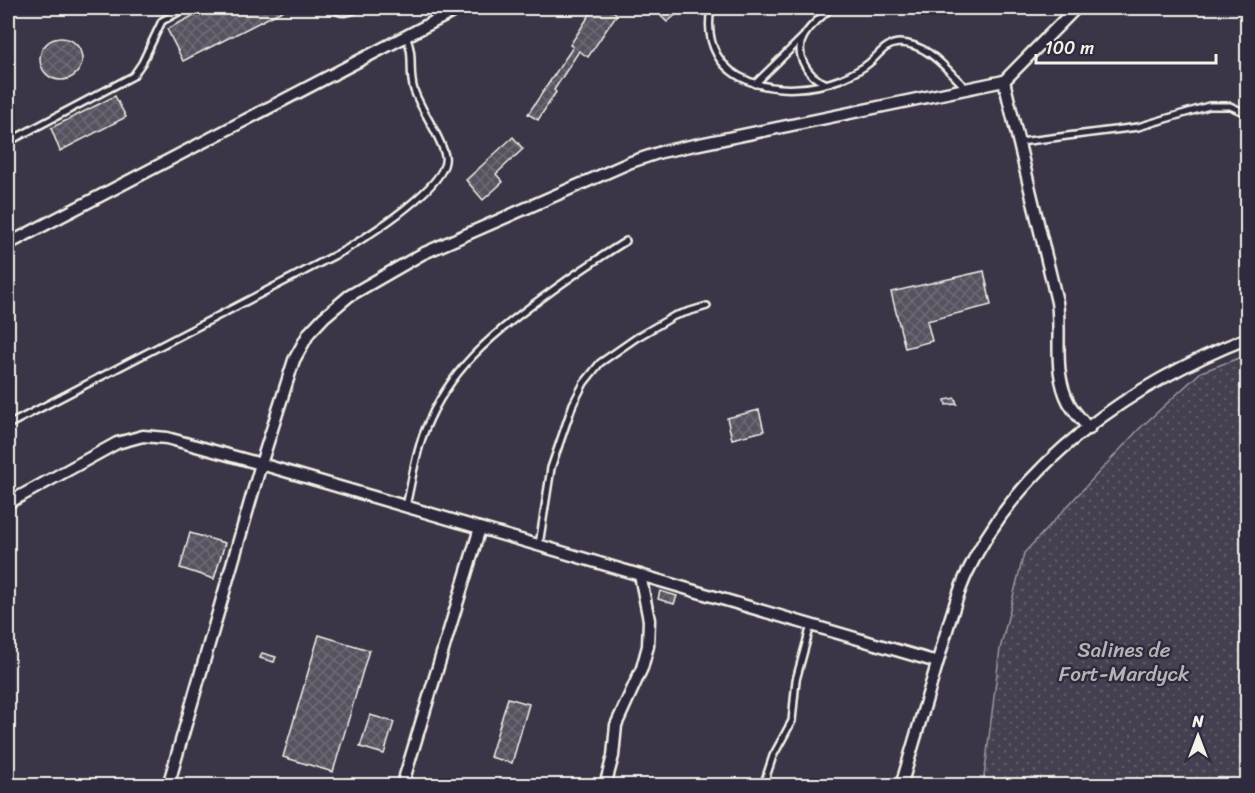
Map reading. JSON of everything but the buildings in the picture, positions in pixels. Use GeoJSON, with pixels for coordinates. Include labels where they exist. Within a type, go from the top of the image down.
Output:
{"type":"FeatureCollection","features":[{"type":"Feature","properties":{"kind":"street"},"geometry":{"type":"LineString","coordinates":[[8,244],[460,8]]}},
{"type":"Feature","properties":{"kind":"street"},"geometry":{"type":"LineString","coordinates":[[168,786],[261,464],[294,360],[309,333],[324,317],[349,296],[422,254],[645,157],[1004,81],[1076,8]]}},
{"type":"Feature","properties":{"kind":"street"},"geometry":{"type":"LineString","coordinates":[[1004,81],[1058,309],[1058,355],[1062,384],[1068,402],[1089,429]]}},
{"type":"Feature","properties":{"kind":"street"},"geometry":{"type":"LineString","coordinates":[[901,786],[960,589],[989,534],[1033,478],[1062,450],[1089,429],[1152,385],[1197,360],[1248,338]]}},
{"type":"Feature","properties":{"kind":"street"},"geometry":{"type":"LineString","coordinates":[[8,503],[117,443],[136,437],[156,436],[261,464],[938,662]]}},
{"type":"Feature","properties":{"kind":"street"},"geometry":{"type":"LineString","coordinates":[[402,786],[480,528]]}},
{"type":"Feature","properties":{"kind":"street"},"geometry":{"type":"LineString","coordinates":[[605,786],[613,756],[616,725],[642,668],[648,646],[649,620],[640,575]]}},
{"type":"Feature","properties":{"kind":"lane"},"geometry":{"type":"LineString","coordinates":[[8,142],[126,81],[139,70],[162,21],[186,8]]}},
{"type":"Feature","properties":{"kind":"lane"},"geometry":{"type":"LineString","coordinates":[[334,8],[345,13],[359,8]]}},
{"type":"Feature","properties":{"kind":"lane"},"geometry":{"type":"LineString","coordinates":[[711,8],[711,35],[725,67],[737,76],[755,84],[789,87],[827,83],[856,71],[869,63],[883,49],[897,43],[924,49],[967,89]]}},
{"type":"Feature","properties":{"kind":"lane"},"geometry":{"type":"LineString","coordinates":[[755,84],[831,8]]}},
{"type":"Feature","properties":{"kind":"lane"},"geometry":{"type":"LineString","coordinates":[[804,35],[802,51],[804,66],[811,75],[827,83]]}},
{"type":"Feature","properties":{"kind":"lane"},"geometry":{"type":"LineString","coordinates":[[8,425],[345,250],[385,224],[422,195],[443,170],[446,157],[413,87],[411,50],[406,37]]}},
{"type":"Feature","properties":{"kind":"lane"},"geometry":{"type":"LineString","coordinates":[[1020,142],[1138,127],[1209,106],[1230,106],[1248,114]]}},
{"type":"Feature","properties":{"kind":"lane"},"geometry":{"type":"LineString","coordinates":[[406,506],[424,433],[445,392],[468,359],[517,316],[582,269],[626,241]]}},
{"type":"Feature","properties":{"kind":"lane"},"geometry":{"type":"LineString","coordinates":[[539,545],[551,468],[573,404],[588,377],[600,363],[636,338],[674,316],[707,306]]}},
{"type":"Feature","properties":{"kind":"lane"},"geometry":{"type":"LineString","coordinates":[[763,786],[773,756],[794,717],[796,680],[811,625]]}},
{"type":"Feature","properties":{"kind":"shaded area"},"geometry":{"type":"Polygon","coordinates":[[[8,8],[1247,8],[1247,355],[1201,372],[1139,429],[1000,649],[983,785],[8,785],[8,8]]]}},
{"type":"Feature","properties":{"kind":"green space","name":"Salines de Fort-Mardyck"},"geometry":{"type":"Polygon","coordinates":[[[1247,355],[1247,785],[983,785],[1000,649],[1024,553],[1139,429],[1201,372],[1247,355]]]}}]}
